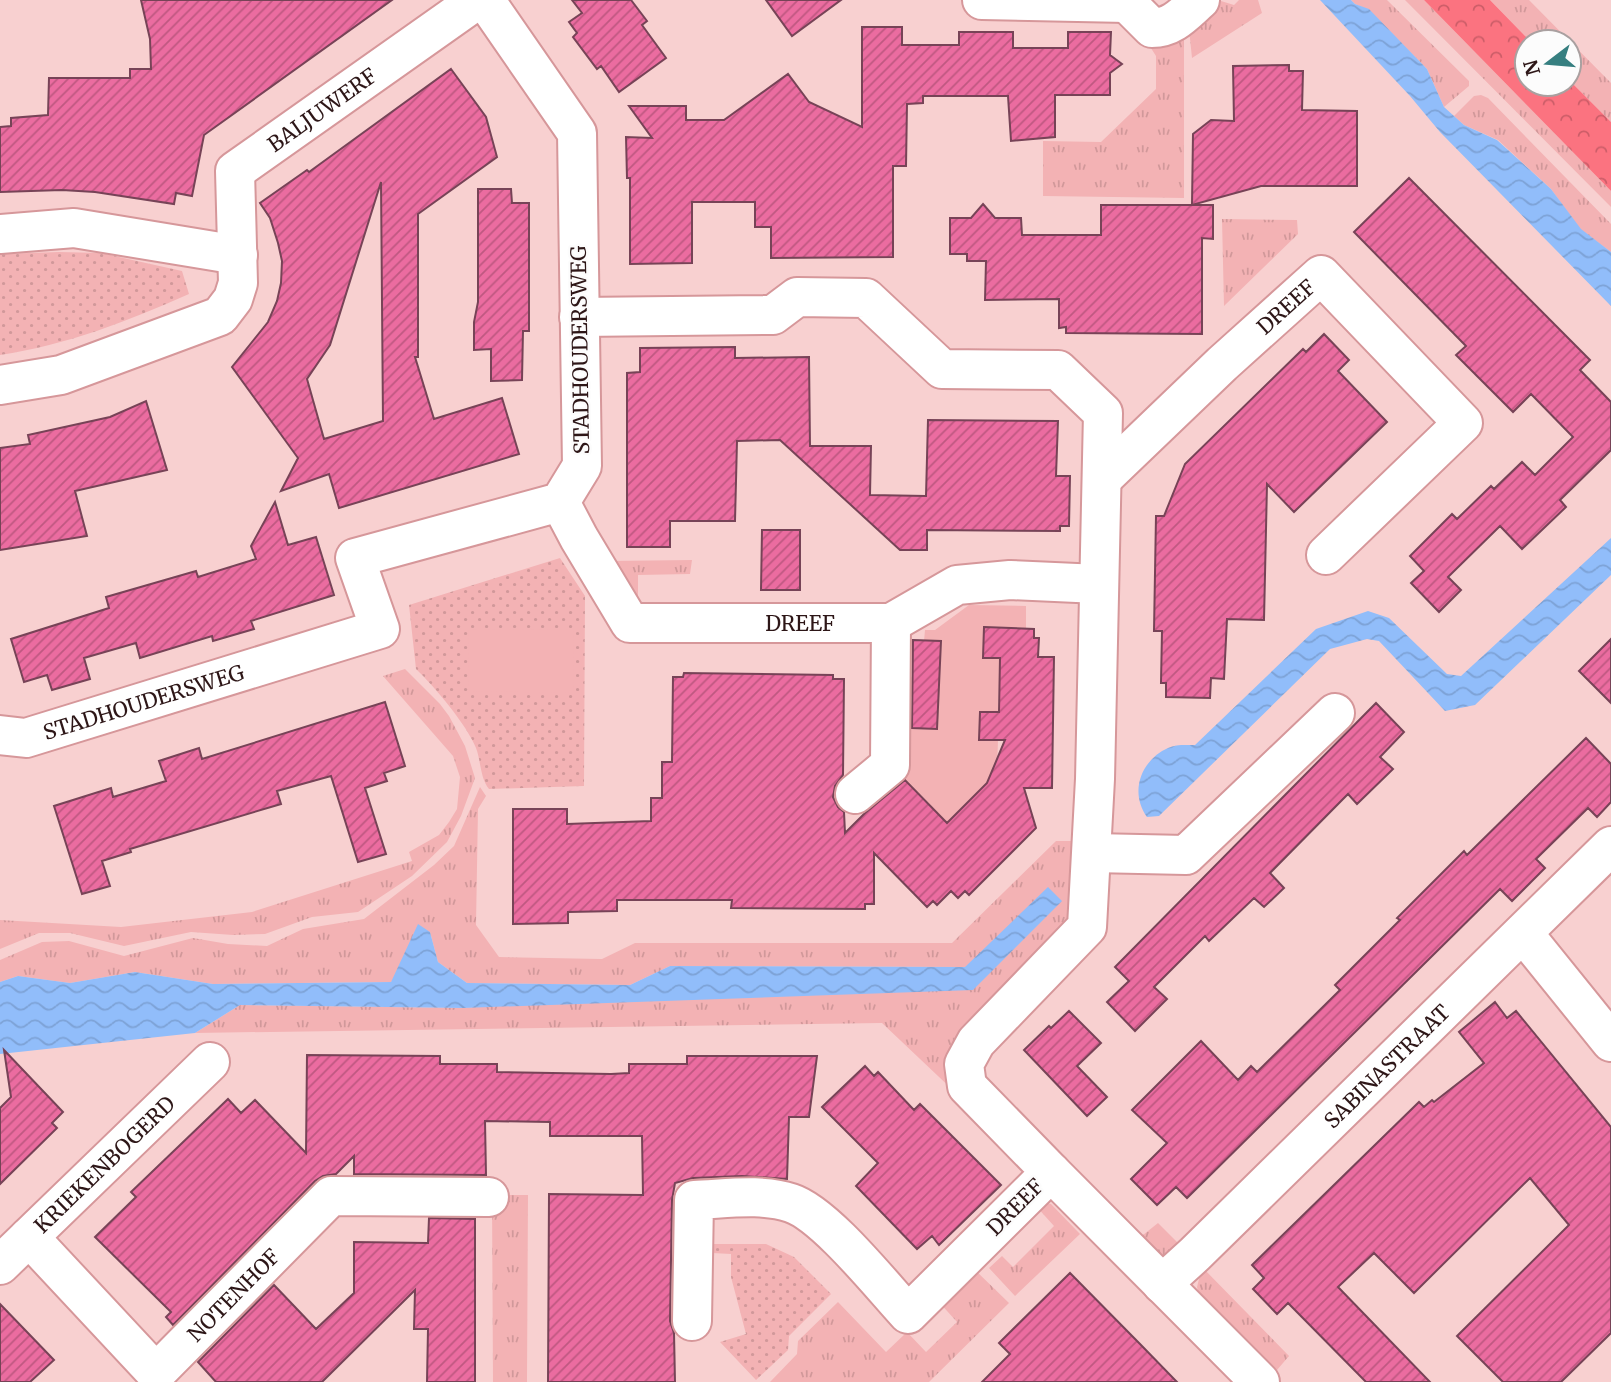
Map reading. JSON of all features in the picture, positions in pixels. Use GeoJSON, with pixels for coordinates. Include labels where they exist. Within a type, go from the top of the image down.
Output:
{"type":"FeatureCollection","features":[{"type":"Feature","properties":{"kind":"street","name":"BALJUWERF"},"geometry":{"type":"LineString","coordinates":[[0,385],[61,375],[220,316],[233,299],[238,283],[235,171],[477,0]]}},
{"type":"Feature","properties":{"kind":"street","name":"STADHOUDERSWEG"},"geometry":{"type":"LineString","coordinates":[[0,735],[26,738],[380,629],[355,558],[560,502],[582,466],[577,134],[485,0]]}},
{"type":"Feature","properties":{"kind":"street"},"geometry":{"type":"LineString","coordinates":[[982,0],[1126,2],[1153,28],[1164,28],[1174,23],[1200,0]]}},
{"type":"Feature","properties":{"kind":"street"},"geometry":{"type":"LineString","coordinates":[[0,234],[74,228],[238,255]]}},
{"type":"Feature","properties":{"kind":"street","name":"DREEF"},"geometry":{"type":"LineString","coordinates":[[692,1321],[694,1200],[762,1199],[791,1203],[815,1215],[908,1314],[1051,1172],[967,1086],[964,1064],[976,1042],[1087,927],[1093,853],[1102,479],[1222,364],[1321,275],[1463,423],[1326,555]]}},
{"type":"Feature","properties":{"kind":"street"},"geometry":{"type":"LineString","coordinates":[[579,317],[773,316],[797,297],[866,298],[942,369],[1058,370],[1103,413],[1102,479]]}},
{"type":"Feature","properties":{"kind":"street","name":"DREEF"},"geometry":{"type":"LineString","coordinates":[[560,502],[630,623],[891,623],[957,585],[1010,580],[1099,584]]}},
{"type":"Feature","properties":{"kind":"street"},"geometry":{"type":"LineString","coordinates":[[855,794],[890,765],[891,623]]}},
{"type":"Feature","properties":{"kind":"street"},"geometry":{"type":"LineString","coordinates":[[1093,853],[1186,855],[1335,713]]}},
{"type":"Feature","properties":{"kind":"street","name":"SABINASTRAAT"},"geometry":{"type":"LineString","coordinates":[[1162,1284],[1611,846]]}},
{"type":"Feature","properties":{"kind":"street"},"geometry":{"type":"LineString","coordinates":[[1523,933],[1611,1042]]}},
{"type":"Feature","properties":{"kind":"street","name":"KRIEKENBOGERD"},"geometry":{"type":"LineString","coordinates":[[0,1265],[210,1062]]}},
{"type":"Feature","properties":{"kind":"street"},"geometry":{"type":"LineString","coordinates":[[1051,1172],[1260,1382]]}},
{"type":"Feature","properties":{"kind":"street","name":"NOTENHOF"},"geometry":{"type":"LineString","coordinates":[[29,1237],[156,1373],[331,1196],[489,1197]]}},
{"type":"Feature","properties":{"kind":"green space"},"geometry":{"type":"Polygon","coordinates":[[[1239,0],[1258,0],[1262,13],[1192,58],[1189,29],[1221,1],[1234,5],[1239,0]]]}},
{"type":"Feature","properties":{"kind":"green space"},"geometry":{"type":"Polygon","coordinates":[[[1351,0],[1387,0],[1469,81],[1469,86],[1444,107],[1427,69],[1369,10],[1351,0]]]}},
{"type":"Feature","properties":{"kind":"green space"},"geometry":{"type":"Polygon","coordinates":[[[1405,0],[1424,0],[1513,91],[1513,98],[1520,98],[1611,191],[1611,207],[1405,0]]]}},
{"type":"Feature","properties":{"kind":"green space"},"geometry":{"type":"Polygon","coordinates":[[[1424,0],[1490,0],[1517,28],[1513,28],[1513,91],[1424,0]]]}},
{"type":"Feature","properties":{"kind":"green space"},"geometry":{"type":"Polygon","coordinates":[[[1490,0],[1529,0],[1557,28],[1517,28],[1490,0]]]}},
{"type":"Feature","properties":{"kind":"green space"},"geometry":{"type":"Polygon","coordinates":[[[1184,37],[1184,198],[1043,196],[1043,141],[1101,142],[1156,89],[1156,56],[1149,45],[1168,45],[1184,37]]]}},
{"type":"Feature","properties":{"kind":"green space"},"geometry":{"type":"Polygon","coordinates":[[[1583,55],[1611,83],[1611,122],[1583,94],[1583,55]]]}},
{"type":"Feature","properties":{"kind":"green space"},"geometry":{"type":"Polygon","coordinates":[[[1583,94],[1611,122],[1611,191],[1520,98],[1583,98],[1583,94]]]}},
{"type":"Feature","properties":{"kind":"green space"},"geometry":{"type":"Polygon","coordinates":[[[1474,96],[1488,98],[1611,224],[1611,252],[1580,229],[1551,189],[1498,140],[1464,125],[1454,116],[1474,96]]]}},
{"type":"Feature","properties":{"kind":"green space"},"geometry":{"type":"Polygon","coordinates":[[[1222,219],[1297,220],[1298,234],[1224,306],[1222,219]]]}},
{"type":"Feature","properties":{"kind":"green space"},"geometry":{"type":"Polygon","coordinates":[[[101,253],[182,271],[189,294],[97,331],[25,351],[0,355],[0,254],[101,253]]]}},
{"type":"Feature","properties":{"kind":"green space"},"geometry":{"type":"Polygon","coordinates":[[[560,558],[585,596],[584,786],[489,789],[472,739],[441,695],[416,669],[409,605],[560,558]]]}},
{"type":"Feature","properties":{"kind":"green space"},"geometry":{"type":"Polygon","coordinates":[[[692,560],[690,574],[638,575],[638,600],[608,561],[692,560]]]}},
{"type":"Feature","properties":{"kind":"green space"},"geometry":{"type":"Polygon","coordinates":[[[969,605],[1026,606],[1026,628],[985,627],[983,658],[1000,658],[998,712],[980,712],[979,740],[998,740],[997,769],[992,770],[980,800],[975,795],[956,814],[924,862],[870,807],[879,799],[901,821],[923,799],[901,777],[903,728],[935,729],[936,698],[904,696],[905,677],[939,678],[940,642],[924,641],[925,630],[935,630],[969,605]]]}},
{"type":"Feature","properties":{"kind":"green space"},"geometry":{"type":"Polygon","coordinates":[[[469,629],[574,630],[573,693],[468,691],[469,629]]]}},
{"type":"Feature","properties":{"kind":"green space"},"geometry":{"type":"Polygon","coordinates":[[[405,669],[449,716],[465,746],[475,778],[461,816],[447,842],[412,876],[358,912],[312,917],[265,934],[191,932],[124,946],[70,933],[39,933],[0,949],[0,920],[121,927],[252,912],[412,861],[409,852],[439,835],[457,809],[460,777],[453,756],[383,676],[405,669]]]}},
{"type":"Feature","properties":{"kind":"green space"},"geometry":{"type":"Polygon","coordinates":[[[480,787],[486,796],[478,809],[476,925],[499,957],[602,959],[635,943],[952,943],[1056,841],[1081,841],[1069,923],[957,1037],[950,1064],[957,1094],[882,1023],[195,1033],[240,1005],[463,1008],[966,967],[670,966],[630,985],[467,983],[438,962],[430,932],[391,982],[213,984],[135,972],[70,983],[18,976],[0,982],[0,960],[42,942],[69,941],[124,956],[193,938],[228,944],[267,946],[303,929],[364,919],[434,865],[454,846],[480,787]]]}},
{"type":"Feature","properties":{"kind":"green space"},"geometry":{"type":"Polygon","coordinates":[[[492,1195],[528,1195],[527,1382],[493,1382],[492,1195]]]}},
{"type":"Feature","properties":{"kind":"green space"},"geometry":{"type":"Polygon","coordinates":[[[1051,1204],[1080,1234],[1015,1296],[989,1268],[1002,1256],[1013,1267],[1054,1226],[1035,1205],[1051,1204]]]}},
{"type":"Feature","properties":{"kind":"green space"},"geometry":{"type":"Polygon","coordinates":[[[1158,1223],[1180,1245],[1169,1254],[1155,1259],[1138,1239],[1158,1223]]]}},
{"type":"Feature","properties":{"kind":"green space"},"geometry":{"type":"Polygon","coordinates":[[[711,1244],[766,1244],[794,1257],[831,1294],[789,1336],[788,1350],[756,1380],[720,1342],[746,1334],[731,1277],[731,1254],[712,1253],[711,1244]]]}},
{"type":"Feature","properties":{"kind":"green space"},"geometry":{"type":"Polygon","coordinates":[[[972,1267],[1009,1303],[929,1382],[770,1382],[797,1354],[798,1341],[838,1302],[886,1352],[907,1332],[926,1352],[957,1322],[938,1301],[972,1267]]]}},
{"type":"Feature","properties":{"kind":"green space"},"geometry":{"type":"Polygon","coordinates":[[[1202,1267],[1289,1356],[1277,1370],[1199,1295],[1197,1287],[1202,1267]]]}},
{"type":"Feature","properties":{"kind":"water"},"geometry":{"type":"Polygon","coordinates":[[[1320,0],[1351,0],[1369,9],[1427,69],[1444,107],[1464,125],[1497,140],[1551,189],[1581,229],[1611,252],[1611,306],[1440,132],[1320,0]]]}},
{"type":"Feature","properties":{"kind":"water"},"geometry":{"type":"Polygon","coordinates":[[[1611,538],[1611,575],[1475,705],[1445,711],[1379,641],[1367,639],[1330,649],[1159,816],[1147,817],[1139,797],[1139,787],[1151,760],[1171,747],[1195,745],[1316,629],[1368,611],[1389,618],[1447,674],[1461,676],[1611,538]]]}},
{"type":"Feature","properties":{"kind":"water"},"geometry":{"type":"Polygon","coordinates":[[[1048,887],[1062,901],[973,990],[463,1008],[240,1005],[195,1033],[0,1054],[0,982],[18,976],[70,983],[135,972],[213,984],[391,982],[418,924],[430,932],[438,962],[467,983],[630,985],[670,966],[965,967],[1048,887]]]}},
{"type":"Feature","properties":{"kind":"building"},"geometry":{"type":"Polygon","coordinates":[[[141,0],[392,0],[204,135],[192,196],[176,193],[174,204],[95,192],[0,192],[0,127],[11,126],[11,118],[48,115],[49,78],[130,78],[130,69],[151,69],[150,39],[141,0]]]}},
{"type":"Feature","properties":{"kind":"building"},"geometry":{"type":"Polygon","coordinates":[[[572,0],[631,0],[647,21],[642,25],[666,58],[619,92],[601,66],[597,69],[573,37],[577,33],[569,22],[582,13],[572,0]]]}},
{"type":"Feature","properties":{"kind":"building"},"geometry":{"type":"Polygon","coordinates":[[[766,0],[841,0],[792,36],[766,0]]]}},
{"type":"Feature","properties":{"kind":"building"},"geometry":{"type":"Polygon","coordinates":[[[862,27],[902,27],[902,45],[959,45],[959,32],[1013,32],[1013,48],[1068,48],[1068,32],[1111,32],[1110,55],[1122,64],[1110,73],[1110,95],[1055,95],[1055,137],[1011,141],[1008,96],[923,96],[923,103],[907,104],[906,166],[893,166],[893,257],[771,258],[771,227],[755,227],[755,202],[692,202],[692,263],[630,264],[630,178],[627,178],[626,137],[652,138],[629,106],[686,106],[686,120],[724,120],[788,74],[809,102],[862,127],[862,27]]]}},
{"type":"Feature","properties":{"kind":"building"},"geometry":{"type":"Polygon","coordinates":[[[1289,65],[1289,71],[1303,71],[1302,110],[1357,111],[1357,186],[1261,186],[1192,205],[1193,134],[1211,120],[1234,121],[1233,66],[1289,65]]]}},
{"type":"Feature","properties":{"kind":"building"},"geometry":{"type":"Polygon","coordinates":[[[451,69],[486,117],[497,157],[418,214],[418,357],[415,357],[434,419],[502,398],[519,454],[339,508],[329,474],[281,491],[298,458],[232,367],[268,322],[281,283],[282,261],[278,243],[270,218],[260,203],[307,170],[309,172],[451,69]],[[381,182],[330,345],[307,379],[324,439],[383,421],[381,182]]]}},
{"type":"Feature","properties":{"kind":"building"},"geometry":{"type":"Polygon","coordinates":[[[1409,178],[1590,360],[1580,370],[1611,402],[1611,450],[1560,500],[1566,507],[1522,549],[1500,526],[1448,577],[1461,590],[1439,612],[1411,583],[1424,571],[1410,556],[1452,514],[1457,519],[1491,486],[1494,489],[1522,462],[1535,475],[1573,437],[1531,394],[1513,412],[1456,355],[1466,346],[1354,232],[1409,178]]]}},
{"type":"Feature","properties":{"kind":"building"},"geometry":{"type":"Polygon","coordinates":[[[478,189],[511,189],[512,203],[529,203],[529,331],[523,331],[522,380],[491,381],[491,349],[474,350],[474,322],[478,302],[478,189]]]}},
{"type":"Feature","properties":{"kind":"building"},"geometry":{"type":"Polygon","coordinates":[[[983,204],[995,218],[1021,218],[1022,235],[1101,235],[1101,205],[1213,205],[1213,239],[1202,238],[1202,334],[1066,333],[1066,327],[1059,328],[1059,299],[985,300],[986,261],[967,261],[967,254],[950,254],[950,218],[971,218],[983,204]]]}},
{"type":"Feature","properties":{"kind":"building"},"geometry":{"type":"Polygon","coordinates":[[[1324,334],[1349,360],[1338,371],[1387,422],[1294,512],[1267,484],[1264,620],[1227,619],[1224,679],[1211,678],[1210,698],[1166,697],[1166,683],[1161,683],[1162,631],[1154,631],[1156,516],[1164,516],[1185,464],[1303,349],[1306,352],[1324,334]]]}},
{"type":"Feature","properties":{"kind":"building"},"geometry":{"type":"Polygon","coordinates":[[[735,347],[735,358],[809,357],[810,446],[871,446],[870,495],[926,496],[928,420],[1058,421],[1056,476],[1070,476],[1069,526],[1060,526],[1060,531],[927,530],[927,550],[900,550],[780,440],[737,441],[735,521],[670,521],[670,547],[627,547],[627,373],[640,372],[640,348],[735,347]]]}},
{"type":"Feature","properties":{"kind":"building"},"geometry":{"type":"Polygon","coordinates":[[[146,401],[167,470],[75,491],[87,536],[0,550],[0,448],[30,444],[28,435],[110,417],[146,401]]]}},
{"type":"Feature","properties":{"kind":"building"},"geometry":{"type":"Polygon","coordinates":[[[275,502],[288,545],[316,537],[334,595],[251,621],[254,629],[213,641],[212,636],[140,658],[136,643],[84,658],[90,679],[52,690],[47,675],[24,682],[11,639],[109,608],[106,597],[196,571],[198,577],[256,559],[251,546],[275,502]]]}},
{"type":"Feature","properties":{"kind":"building"},"geometry":{"type":"Polygon","coordinates":[[[762,530],[800,530],[800,590],[761,590],[762,530]]]}},
{"type":"Feature","properties":{"kind":"building"},"geometry":{"type":"Polygon","coordinates":[[[984,627],[1034,629],[1034,638],[1039,638],[1038,657],[1054,657],[1052,788],[1024,788],[1036,828],[969,895],[965,891],[958,898],[951,891],[937,905],[933,901],[927,907],[874,853],[874,904],[865,904],[865,909],[731,908],[732,900],[617,900],[617,911],[568,912],[568,923],[513,924],[513,809],[567,809],[567,824],[651,821],[651,798],[662,798],[662,762],[672,762],[673,677],[683,677],[684,673],[833,675],[833,679],[844,679],[843,775],[835,786],[833,797],[844,812],[845,833],[905,780],[947,823],[987,783],[1005,740],[979,740],[980,712],[999,712],[1000,658],[983,658],[984,627]]]}},
{"type":"Feature","properties":{"kind":"building"},"geometry":{"type":"Polygon","coordinates":[[[1611,639],[1611,703],[1579,671],[1611,639]]]}},
{"type":"Feature","properties":{"kind":"building"},"geometry":{"type":"Polygon","coordinates":[[[913,640],[941,641],[937,729],[912,728],[913,640]]]}},
{"type":"Feature","properties":{"kind":"building"},"geometry":{"type":"Polygon","coordinates":[[[385,702],[405,766],[384,773],[387,781],[365,788],[386,854],[358,862],[331,776],[277,791],[281,804],[130,849],[131,852],[102,861],[110,886],[82,894],[54,806],[111,788],[113,797],[166,781],[159,761],[199,748],[202,759],[385,702]]]}},
{"type":"Feature","properties":{"kind":"building"},"geometry":{"type":"Polygon","coordinates":[[[1376,703],[1404,732],[1380,757],[1393,769],[1357,804],[1348,794],[1270,873],[1284,888],[1264,907],[1254,898],[1209,941],[1205,936],[1154,987],[1167,999],[1135,1031],[1107,1002],[1129,981],[1115,967],[1376,703]]]}},
{"type":"Feature","properties":{"kind":"building"},"geometry":{"type":"Polygon","coordinates":[[[1586,738],[1611,764],[1611,802],[1597,817],[1588,808],[1536,859],[1545,868],[1512,901],[1500,889],[1187,1198],[1176,1187],[1157,1205],[1131,1179],[1167,1143],[1132,1110],[1201,1041],[1238,1080],[1251,1066],[1257,1072],[1340,990],[1335,985],[1400,920],[1397,918],[1464,851],[1467,855],[1586,738]]]}},
{"type":"Feature","properties":{"kind":"building"},"geometry":{"type":"Polygon","coordinates":[[[1495,1002],[1507,1018],[1516,1011],[1611,1127],[1611,1333],[1561,1382],[1503,1382],[1457,1336],[1569,1225],[1530,1178],[1414,1293],[1374,1253],[1338,1287],[1430,1382],[1366,1382],[1288,1303],[1277,1314],[1253,1289],[1264,1278],[1252,1265],[1419,1102],[1424,1107],[1432,1100],[1434,1102],[1484,1063],[1459,1032],[1495,1002]]]}},
{"type":"Feature","properties":{"kind":"building"},"geometry":{"type":"Polygon","coordinates":[[[1069,1011],[1101,1043],[1077,1066],[1107,1097],[1087,1116],[1024,1050],[1069,1011]]]}},
{"type":"Feature","properties":{"kind":"building"},"geometry":{"type":"Polygon","coordinates":[[[4,1050],[63,1112],[52,1123],[57,1128],[0,1184],[0,1108],[11,1097],[4,1050]]]}},
{"type":"Feature","properties":{"kind":"building"},"geometry":{"type":"Polygon","coordinates":[[[307,1055],[440,1056],[440,1064],[497,1064],[497,1072],[611,1074],[629,1073],[629,1064],[687,1064],[687,1056],[817,1056],[809,1117],[789,1117],[787,1179],[742,1176],[693,1178],[675,1183],[672,1200],[670,1321],[674,1333],[675,1382],[548,1382],[549,1194],[643,1195],[642,1136],[550,1136],[550,1122],[485,1121],[486,1175],[354,1174],[354,1156],[336,1174],[323,1176],[315,1181],[173,1325],[166,1317],[171,1312],[95,1237],[136,1197],[131,1192],[228,1099],[241,1113],[255,1100],[306,1153],[307,1055]]]}},
{"type":"Feature","properties":{"kind":"building"},"geometry":{"type":"Polygon","coordinates":[[[865,1066],[874,1076],[878,1072],[914,1110],[920,1104],[1001,1185],[939,1245],[932,1236],[917,1249],[856,1186],[878,1163],[822,1107],[865,1066]]]}},
{"type":"Feature","properties":{"kind":"building"},"geometry":{"type":"Polygon","coordinates":[[[429,1218],[475,1219],[475,1382],[427,1382],[428,1329],[414,1329],[415,1290],[322,1382],[216,1382],[198,1362],[274,1285],[316,1329],[354,1293],[354,1242],[428,1243],[429,1218]]]}},
{"type":"Feature","properties":{"kind":"building"},"geometry":{"type":"Polygon","coordinates":[[[1070,1273],[1177,1382],[982,1382],[1010,1354],[999,1343],[1070,1273]]]}},
{"type":"Feature","properties":{"kind":"building"},"geometry":{"type":"Polygon","coordinates":[[[0,1304],[54,1360],[30,1382],[0,1382],[0,1304]]]}}]}
